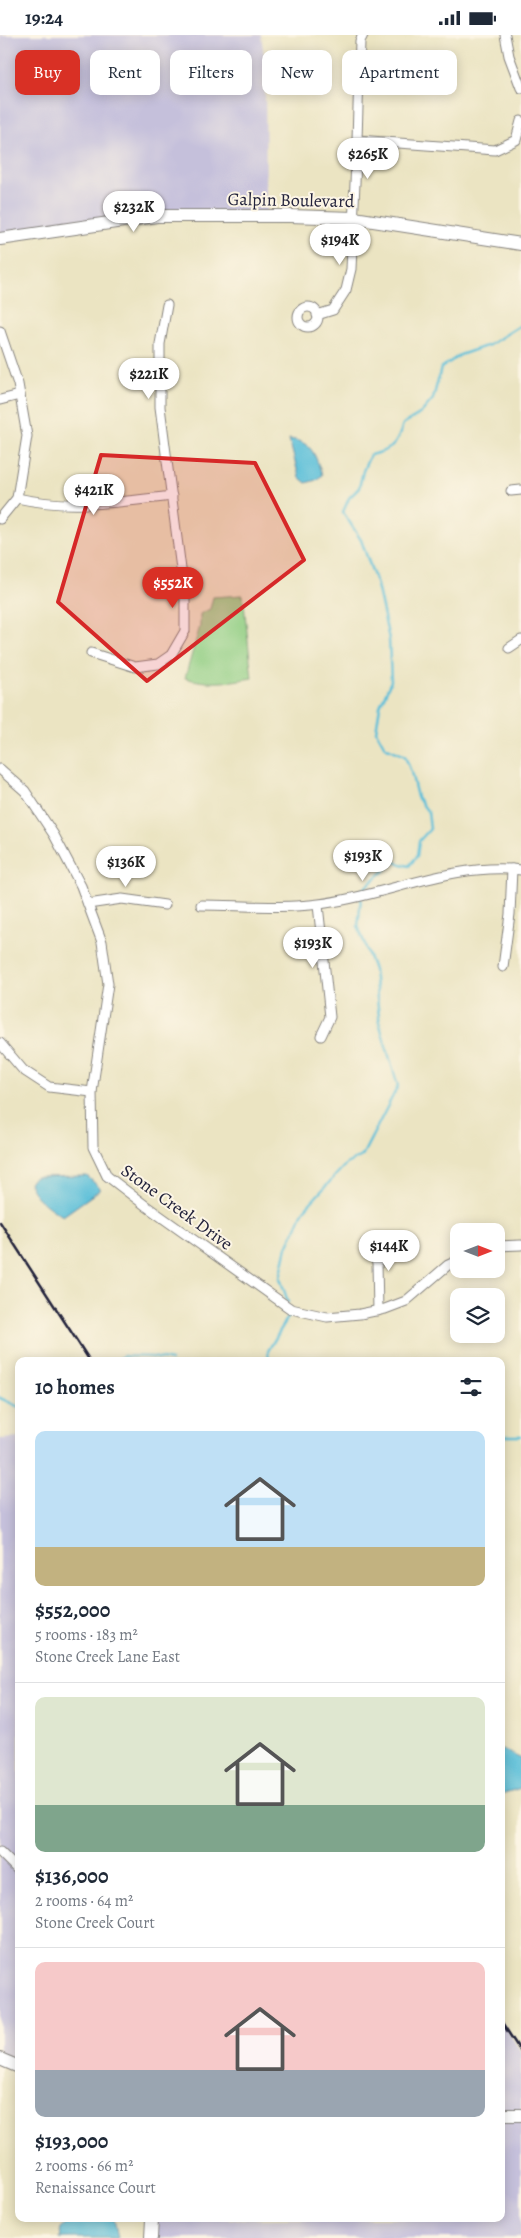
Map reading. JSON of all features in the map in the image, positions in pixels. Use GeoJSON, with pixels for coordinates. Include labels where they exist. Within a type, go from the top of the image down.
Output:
{"type":"FeatureCollection","features":[{"type":"Feature","properties":{"kind":"street"},"geometry":{"type":"LineString","coordinates":[[317,315],[333,310],[346,290],[352,269],[358,141],[360,41],[363,35]]}},
{"type":"Feature","properties":{"kind":"street"},"geometry":{"type":"LineString","coordinates":[[505,35],[509,56],[521,88]]}},
{"type":"Feature","properties":{"kind":"street"},"geometry":{"type":"LineString","coordinates":[[358,141],[494,150],[516,140],[521,121]]}},
{"type":"Feature","properties":{"kind":"street","name":"Galpin Boulevard"},"geometry":{"type":"LineString","coordinates":[[0,239],[156,216],[354,218],[521,243]]}},
{"type":"Feature","properties":{"kind":"street"},"geometry":{"type":"LineString","coordinates":[[91,653],[135,667],[158,664],[171,655],[185,631],[184,600],[160,407],[160,344],[167,305]]}},
{"type":"Feature","properties":{"kind":"street"},"geometry":{"type":"LineString","coordinates":[[0,331],[20,395],[27,436],[17,498],[0,519]]}},
{"type":"Feature","properties":{"kind":"street"},"geometry":{"type":"LineString","coordinates":[[0,400],[20,395]]}},
{"type":"Feature","properties":{"kind":"street"},"geometry":{"type":"LineString","coordinates":[[511,491],[521,491]]}},
{"type":"Feature","properties":{"kind":"street"},"geometry":{"type":"LineString","coordinates":[[17,498],[42,504],[71,505],[172,496]]}},
{"type":"Feature","properties":{"kind":"street"},"geometry":{"type":"LineString","coordinates":[[509,648],[521,640]]}},
{"type":"Feature","properties":{"kind":"street","name":"Stone Creek Drive"},"geometry":{"type":"LineString","coordinates":[[0,769],[25,791],[54,835],[81,886],[102,942],[108,984],[92,1093],[93,1147],[107,1176],[146,1206],[292,1309],[327,1317],[378,1311],[406,1301],[450,1264]]}},
{"type":"Feature","properties":{"kind":"street"},"geometry":{"type":"LineString","coordinates":[[201,905],[318,905],[463,872],[517,870],[503,967]]}},
{"type":"Feature","properties":{"kind":"street"},"geometry":{"type":"LineString","coordinates":[[88,904],[122,899],[166,905]]}},
{"type":"Feature","properties":{"kind":"street"},"geometry":{"type":"LineString","coordinates":[[318,905],[330,1017],[321,1036]]}},
{"type":"Feature","properties":{"kind":"street"},"geometry":{"type":"LineString","coordinates":[[0,1043],[23,1070],[50,1087],[92,1093]]}},
{"type":"Feature","properties":{"kind":"street"},"geometry":{"type":"LineString","coordinates":[[366,1243],[377,1262],[378,1311]]}},
{"type":"Feature","properties":{"kind":"street"},"geometry":{"type":"LineString","coordinates":[[505,1246],[521,1245]]}},
{"type":"Feature","properties":{"kind":"street"},"geometry":{"type":"LineString","coordinates":[[0,1852],[15,1867]]}},
{"type":"Feature","properties":{"kind":"street"},"geometry":{"type":"LineString","coordinates":[[0,2059],[15,2065]]}},
{"type":"Feature","properties":{"kind":"street"},"geometry":{"type":"LineString","coordinates":[[505,2115],[521,2115]]}},
{"type":"Feature","properties":{"kind":"street"},"geometry":{"type":"LineString","coordinates":[[151,2238],[152,2222]]}},
{"type":"Feature","properties":{"kind":"highlighted area"},"geometry":{"type":"Polygon","coordinates":[[[101,455],[255,463],[304,560],[147,681],[58,602],[101,455]]]}},
{"type":"Feature","properties":{"kind":"shaded area"},"geometry":{"type":"Polygon","coordinates":[[[0,35],[261,35],[263,50],[262,95],[265,95],[266,216],[156,216],[0,239],[0,35]]]}},
{"type":"Feature","properties":{"kind":"shaded area"},"geometry":{"type":"Polygon","coordinates":[[[15,1438],[15,2065],[0,2059],[0,1439],[15,1438]]]}},
{"type":"Feature","properties":{"kind":"shaded area"},"geometry":{"type":"Polygon","coordinates":[[[505,2027],[521,2052],[521,2238],[151,2238],[152,2222],[505,2222],[505,2027]]]}},
{"type":"Feature","properties":{"kind":"green space"},"geometry":{"type":"Polygon","coordinates":[[[243,595],[252,678],[227,682],[210,682],[185,678],[200,626],[200,614],[210,609],[213,597],[243,595]]]}},
{"type":"Feature","properties":{"kind":"water"},"geometry":{"type":"Polygon","coordinates":[[[289,439],[303,443],[312,451],[322,475],[316,480],[306,483],[299,477],[289,439]]]}},
{"type":"Feature","properties":{"kind":"water"},"geometry":{"type":"Polygon","coordinates":[[[87,1176],[101,1189],[63,1216],[47,1206],[38,1197],[29,1182],[35,1177],[87,1176]]]}},
{"type":"Feature","properties":{"kind":"water"},"geometry":{"type":"Polygon","coordinates":[[[505,1750],[521,1759],[521,1788],[505,1793],[505,1750]]]}},
{"type":"Feature","properties":{"kind":"water"},"geometry":{"type":"Polygon","coordinates":[[[68,2222],[115,2222],[118,2238],[59,2238],[61,2228],[68,2222]]]}},
{"type":"Feature","properties":{"kind":"waterway"},"geometry":{"type":"LineString","coordinates":[[361,894],[362,890],[394,862],[409,866],[417,856],[419,841],[430,829],[428,812],[417,797],[405,756],[385,747],[376,731],[380,706],[391,681],[389,639],[377,585],[361,540],[343,512],[349,498],[359,488],[363,471],[370,455],[393,446],[403,424],[421,413],[433,399],[441,368],[460,355],[489,345],[521,325]]}},
{"type":"Feature","properties":{"kind":"waterway"},"geometry":{"type":"LineString","coordinates":[[288,1302],[280,1278],[287,1247],[304,1210],[346,1164],[362,1156],[398,1086],[380,1026],[374,970],[358,926],[361,899]]}},
{"type":"Feature","properties":{"kind":"waterway"},"geometry":{"type":"LineString","coordinates":[[269,1357],[268,1351],[291,1312]]}},
{"type":"Feature","properties":{"kind":"waterway"},"geometry":{"type":"LineString","coordinates":[[122,1357],[152,1357]]}},
{"type":"Feature","properties":{"kind":"waterway"},"geometry":{"type":"LineString","coordinates":[[0,1398],[15,1405]]}},
{"type":"Feature","properties":{"kind":"waterway"},"geometry":{"type":"LineString","coordinates":[[505,1436],[521,1436]]}},
{"type":"Feature","properties":{"kind":"railway"},"geometry":{"type":"LineString","coordinates":[[0,1222],[87,1357]]}},
{"type":"Feature","properties":{"kind":"railway"},"geometry":{"type":"LineString","coordinates":[[505,2027],[521,2052]]}}]}
